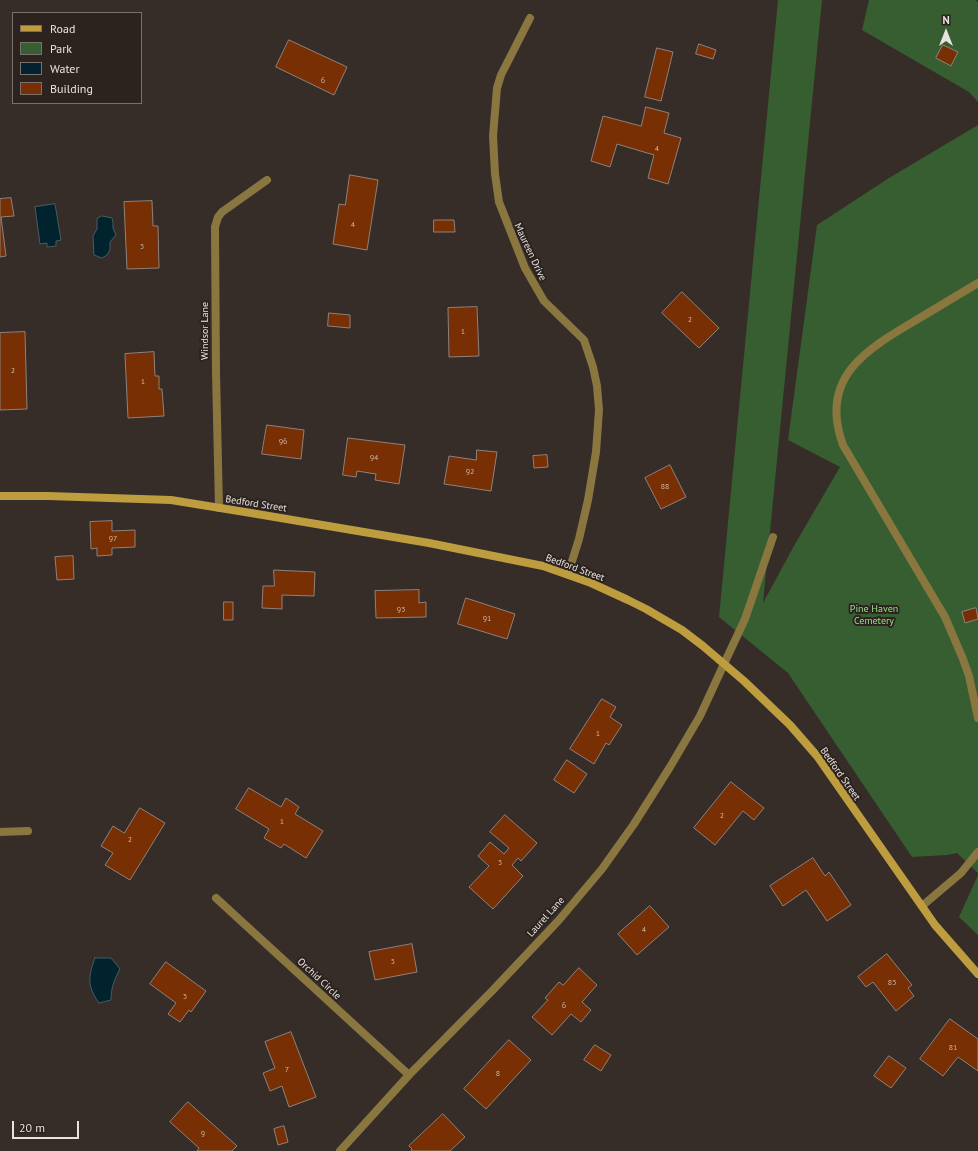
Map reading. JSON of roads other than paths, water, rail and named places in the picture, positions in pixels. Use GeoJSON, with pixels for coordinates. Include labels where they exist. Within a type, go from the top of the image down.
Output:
{"type":"FeatureCollection","features":[{"type":"Feature","properties":{"kind":"main road","name":"Bedford Street"},"geometry":{"type":"LineString","coordinates":[[0,496],[171,500],[429,543],[543,566],[603,588],[646,609],[682,630],[744,681],[790,725],[812,751],[935,925],[978,974]]}},
{"type":"Feature","properties":{"kind":"street","name":"Maureen Drive"},"geometry":{"type":"LineString","coordinates":[[530,18],[501,75],[497,88],[494,118],[495,174],[499,202],[525,268],[544,301],[584,340],[593,367],[597,386],[599,410],[596,452],[588,500],[568,574]]}},
{"type":"Feature","properties":{"kind":"street","name":"Windsor Lane"},"geometry":{"type":"LineString","coordinates":[[219,508],[214,227],[222,212],[267,180]]}},
{"type":"Feature","properties":{"kind":"street"},"geometry":{"type":"LineString","coordinates":[[978,283],[889,336],[864,355],[850,370],[840,384],[836,412],[838,432],[843,445],[945,617],[956,640],[969,676],[978,718]]}},
{"type":"Feature","properties":{"kind":"street","name":"Laurel Lane"},"geometry":{"type":"LineString","coordinates":[[340,1151],[409,1075],[553,926],[602,869],[634,824],[700,716],[745,619],[773,537]]}},
{"type":"Feature","properties":{"kind":"street"},"geometry":{"type":"LineString","coordinates":[[0,832],[28,831]]}},
{"type":"Feature","properties":{"kind":"street"},"geometry":{"type":"LineString","coordinates":[[922,906],[961,872],[978,852]]}},
{"type":"Feature","properties":{"kind":"street","name":"Orchid Circle"},"geometry":{"type":"LineString","coordinates":[[216,898],[409,1075]]}},
{"type":"Feature","properties":{"kind":"water"},"geometry":{"type":"Polygon","coordinates":[[[55,204],[61,240],[56,241],[56,246],[47,247],[47,243],[40,244],[35,207],[55,204]]]}},
{"type":"Feature","properties":{"kind":"water"},"geometry":{"type":"Polygon","coordinates":[[[102,216],[112,218],[113,228],[116,235],[110,242],[110,250],[107,255],[102,258],[94,255],[93,236],[97,229],[97,219],[102,216]]]}},
{"type":"Feature","properties":{"kind":"water"},"geometry":{"type":"Polygon","coordinates":[[[95,958],[111,958],[120,969],[113,984],[111,1000],[99,1003],[92,991],[90,981],[95,958]]]}},
{"type":"Feature","properties":{"kind":"park label","name":"Pine Haven Cemetery"},"geometry":{"type":"Point","coordinates":[874,614]}}]}
